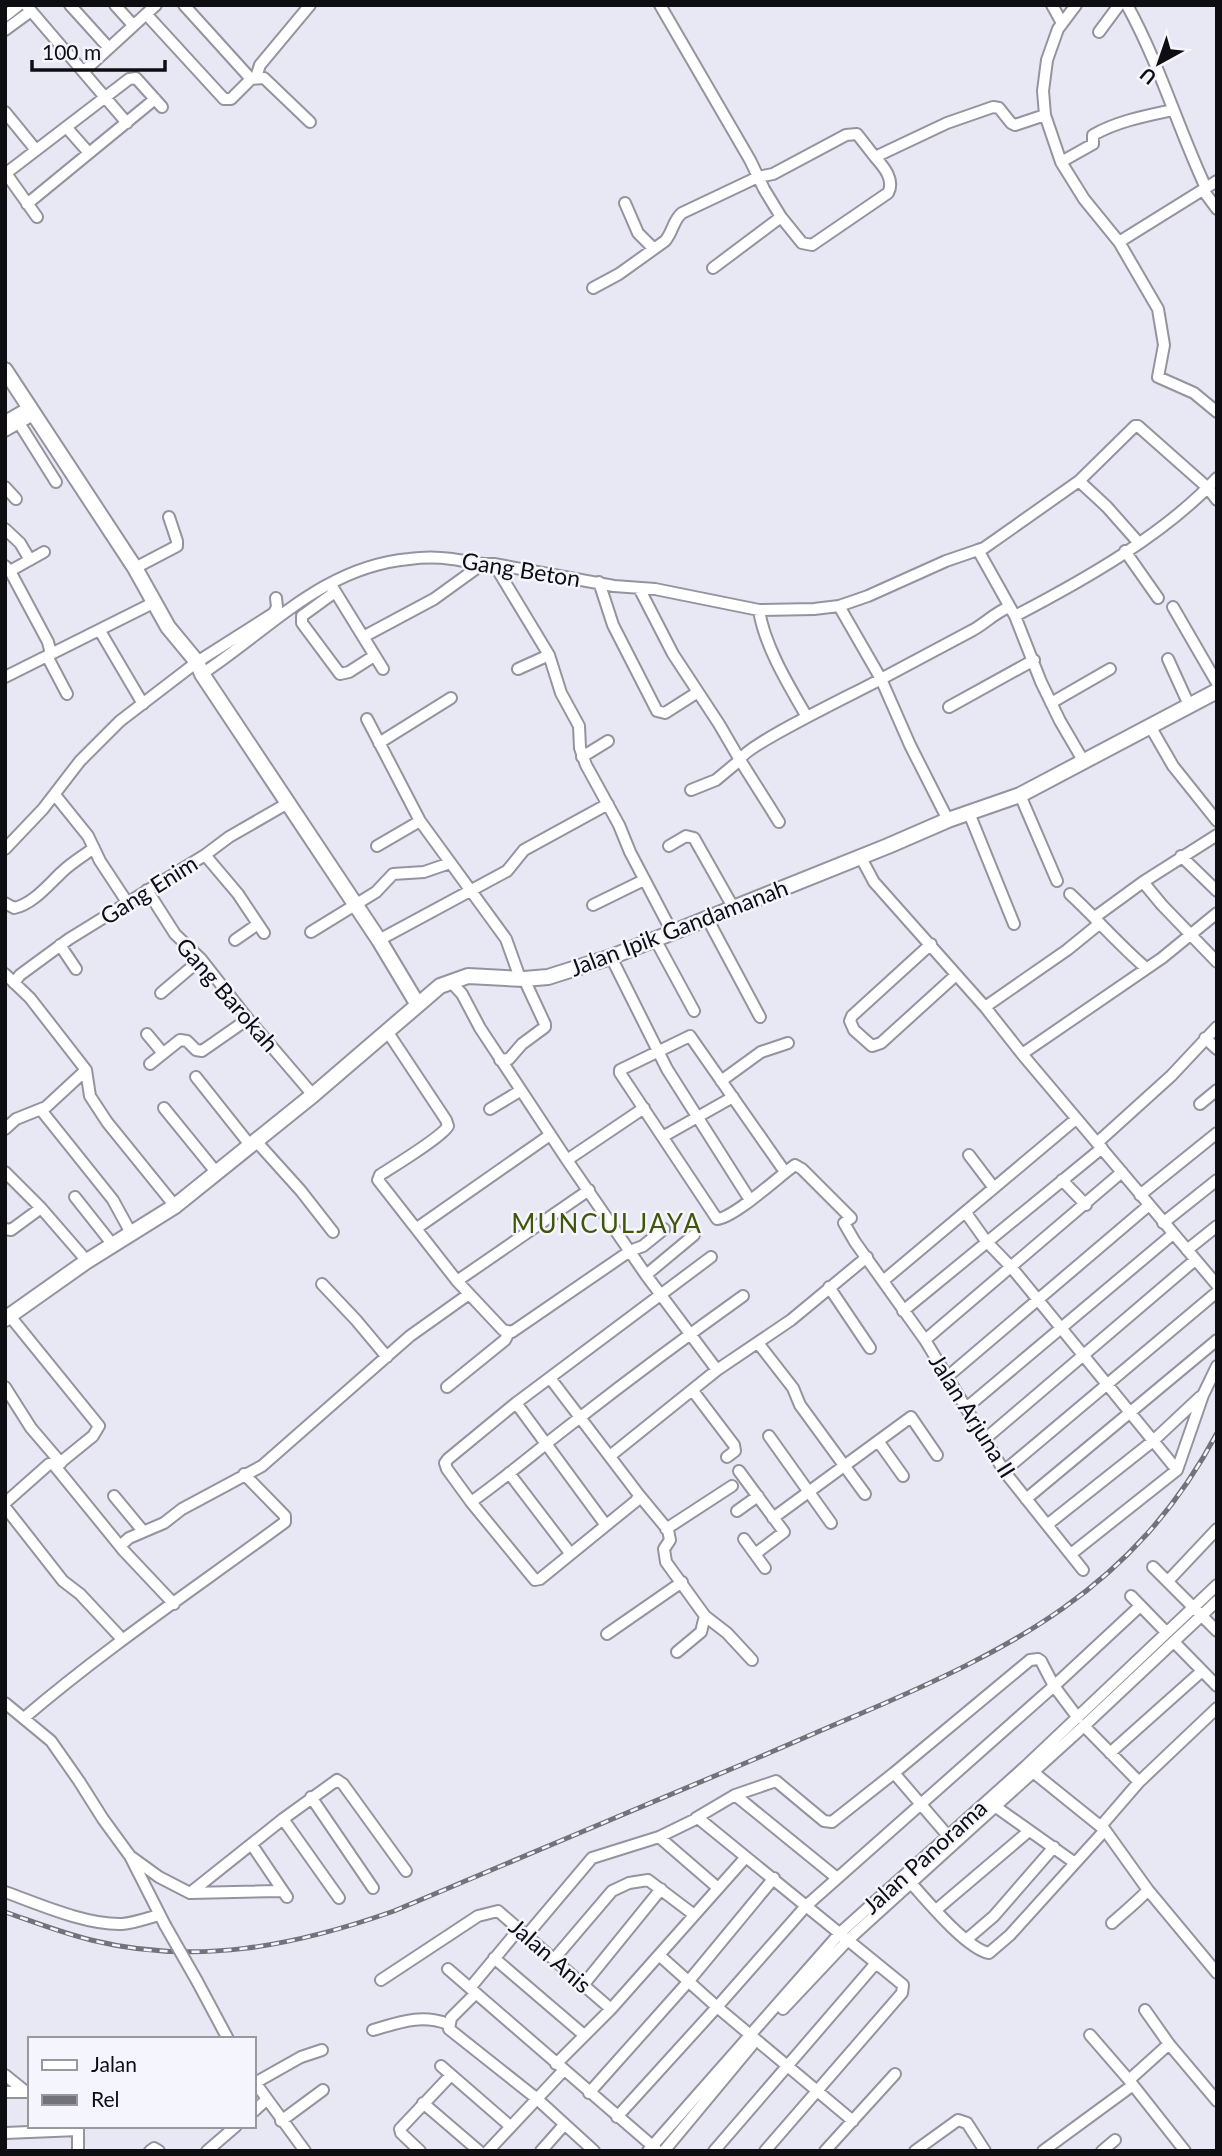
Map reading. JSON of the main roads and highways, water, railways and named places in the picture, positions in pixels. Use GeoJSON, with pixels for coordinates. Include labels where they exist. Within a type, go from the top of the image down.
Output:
{"type":"FeatureCollection","features":[{"type":"Feature","properties":{"kind":"railway"},"geometry":{"type":"LineString","coordinates":[[5,1912],[80,1937],[130,1948],[207,1951],[245,1948],[320,1934],[394,1911],[912,1691],[1016,1639],[1107,1574],[1147,1534],[1184,1487],[1217,1433]]}},
{"type":"Feature","properties":{"kind":"district","name":"MUNCULJAYA"},"geometry":{"type":"Point","coordinates":[607,1224]}}]}
